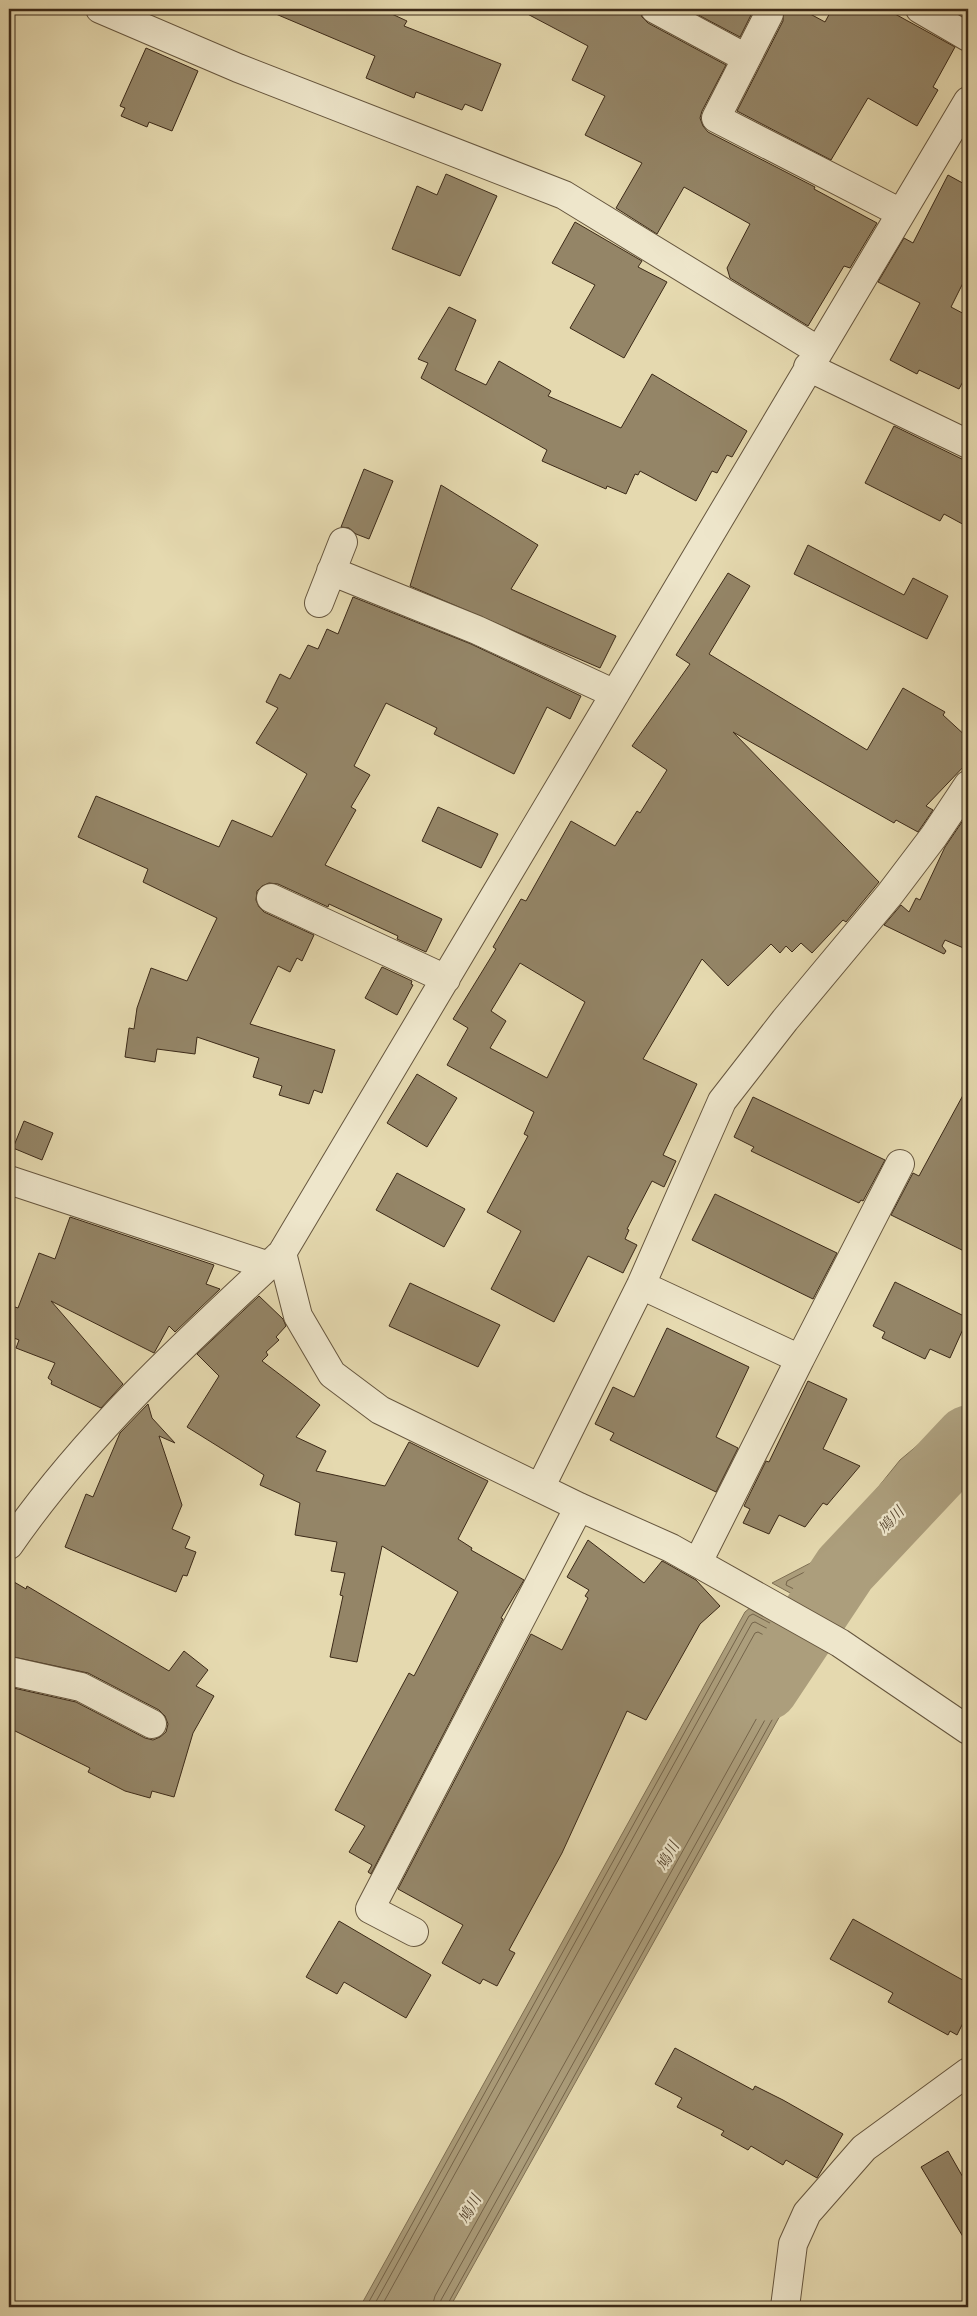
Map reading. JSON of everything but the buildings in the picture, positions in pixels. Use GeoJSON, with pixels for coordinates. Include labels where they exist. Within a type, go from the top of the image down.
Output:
{"type":"FeatureCollection","features":[{"type":"Feature","properties":{"kind":"street"},"geometry":{"type":"LineString","coordinates":[[100,9],[238,68],[564,195],[814,359],[968,444]]}},
{"type":"Feature","properties":{"kind":"street"},"geometry":{"type":"LineString","coordinates":[[655,9],[746,58]]}},
{"type":"Feature","properties":{"kind":"street"},"geometry":{"type":"LineString","coordinates":[[920,9],[968,36]]}},
{"type":"Feature","properties":{"kind":"street"},"geometry":{"type":"LineString","coordinates":[[769,14],[716,118],[901,213]]}},
{"type":"Feature","properties":{"kind":"street"},"geometry":{"type":"LineString","coordinates":[[9,1545],[29,1516],[86,1448],[166,1362],[276,1260],[446,979],[968,101]]}},
{"type":"Feature","properties":{"kind":"street"},"geometry":{"type":"LineString","coordinates":[[319,603],[343,542]]}},
{"type":"Feature","properties":{"kind":"street"},"geometry":{"type":"LineString","coordinates":[[331,571],[477,630],[615,694]]}},
{"type":"Feature","properties":{"kind":"street"},"geometry":{"type":"LineString","coordinates":[[540,1488],[641,1285],[722,1101],[784,1020],[890,894],[934,836],[968,785]]}},
{"type":"Feature","properties":{"kind":"street"},"geometry":{"type":"LineString","coordinates":[[271,898],[446,979]]}},
{"type":"Feature","properties":{"kind":"street"},"geometry":{"type":"LineString","coordinates":[[698,1562],[900,1164]]}},
{"type":"Feature","properties":{"kind":"street"},"geometry":{"type":"LineString","coordinates":[[9,1180],[31,1189],[276,1260]]}},
{"type":"Feature","properties":{"kind":"street"},"geometry":{"type":"LineString","coordinates":[[276,1260],[298,1316],[332,1374],[380,1410],[579,1508],[671,1548],[698,1562],[840,1642],[968,1730]]}},
{"type":"Feature","properties":{"kind":"street"},"geometry":{"type":"LineString","coordinates":[[641,1285],[800,1359]]}},
{"type":"Feature","properties":{"kind":"street"},"geometry":{"type":"LineString","coordinates":[[414,1932],[370,1909],[579,1508]]}},
{"type":"Feature","properties":{"kind":"street"},"geometry":{"type":"LineString","coordinates":[[9,1671],[81,1687],[152,1724]]}},
{"type":"Feature","properties":{"kind":"street"},"geometry":{"type":"LineString","coordinates":[[785,2307],[793,2244],[807,2213],[864,2148],[968,2072]]}},
{"type":"Feature","properties":{"kind":"water"},"geometry":{"type":"Polygon","coordinates":[[[968,1403],[968,1454],[931,1490],[881,1545],[832,1616],[772,1583],[822,1557],[900,1460],[968,1403]]]}},
{"type":"Feature","properties":{"kind":"water"},"geometry":{"type":"Polygon","coordinates":[[[751,1607],[820,1644],[450,2307],[360,2307],[745,1612],[751,1607]]]}},
{"type":"Feature","properties":{"kind":"waterway","name":"鳩川"},"geometry":{"type":"LineString","coordinates":[[766,1688],[845,1569],[968,1438]]}}]}
